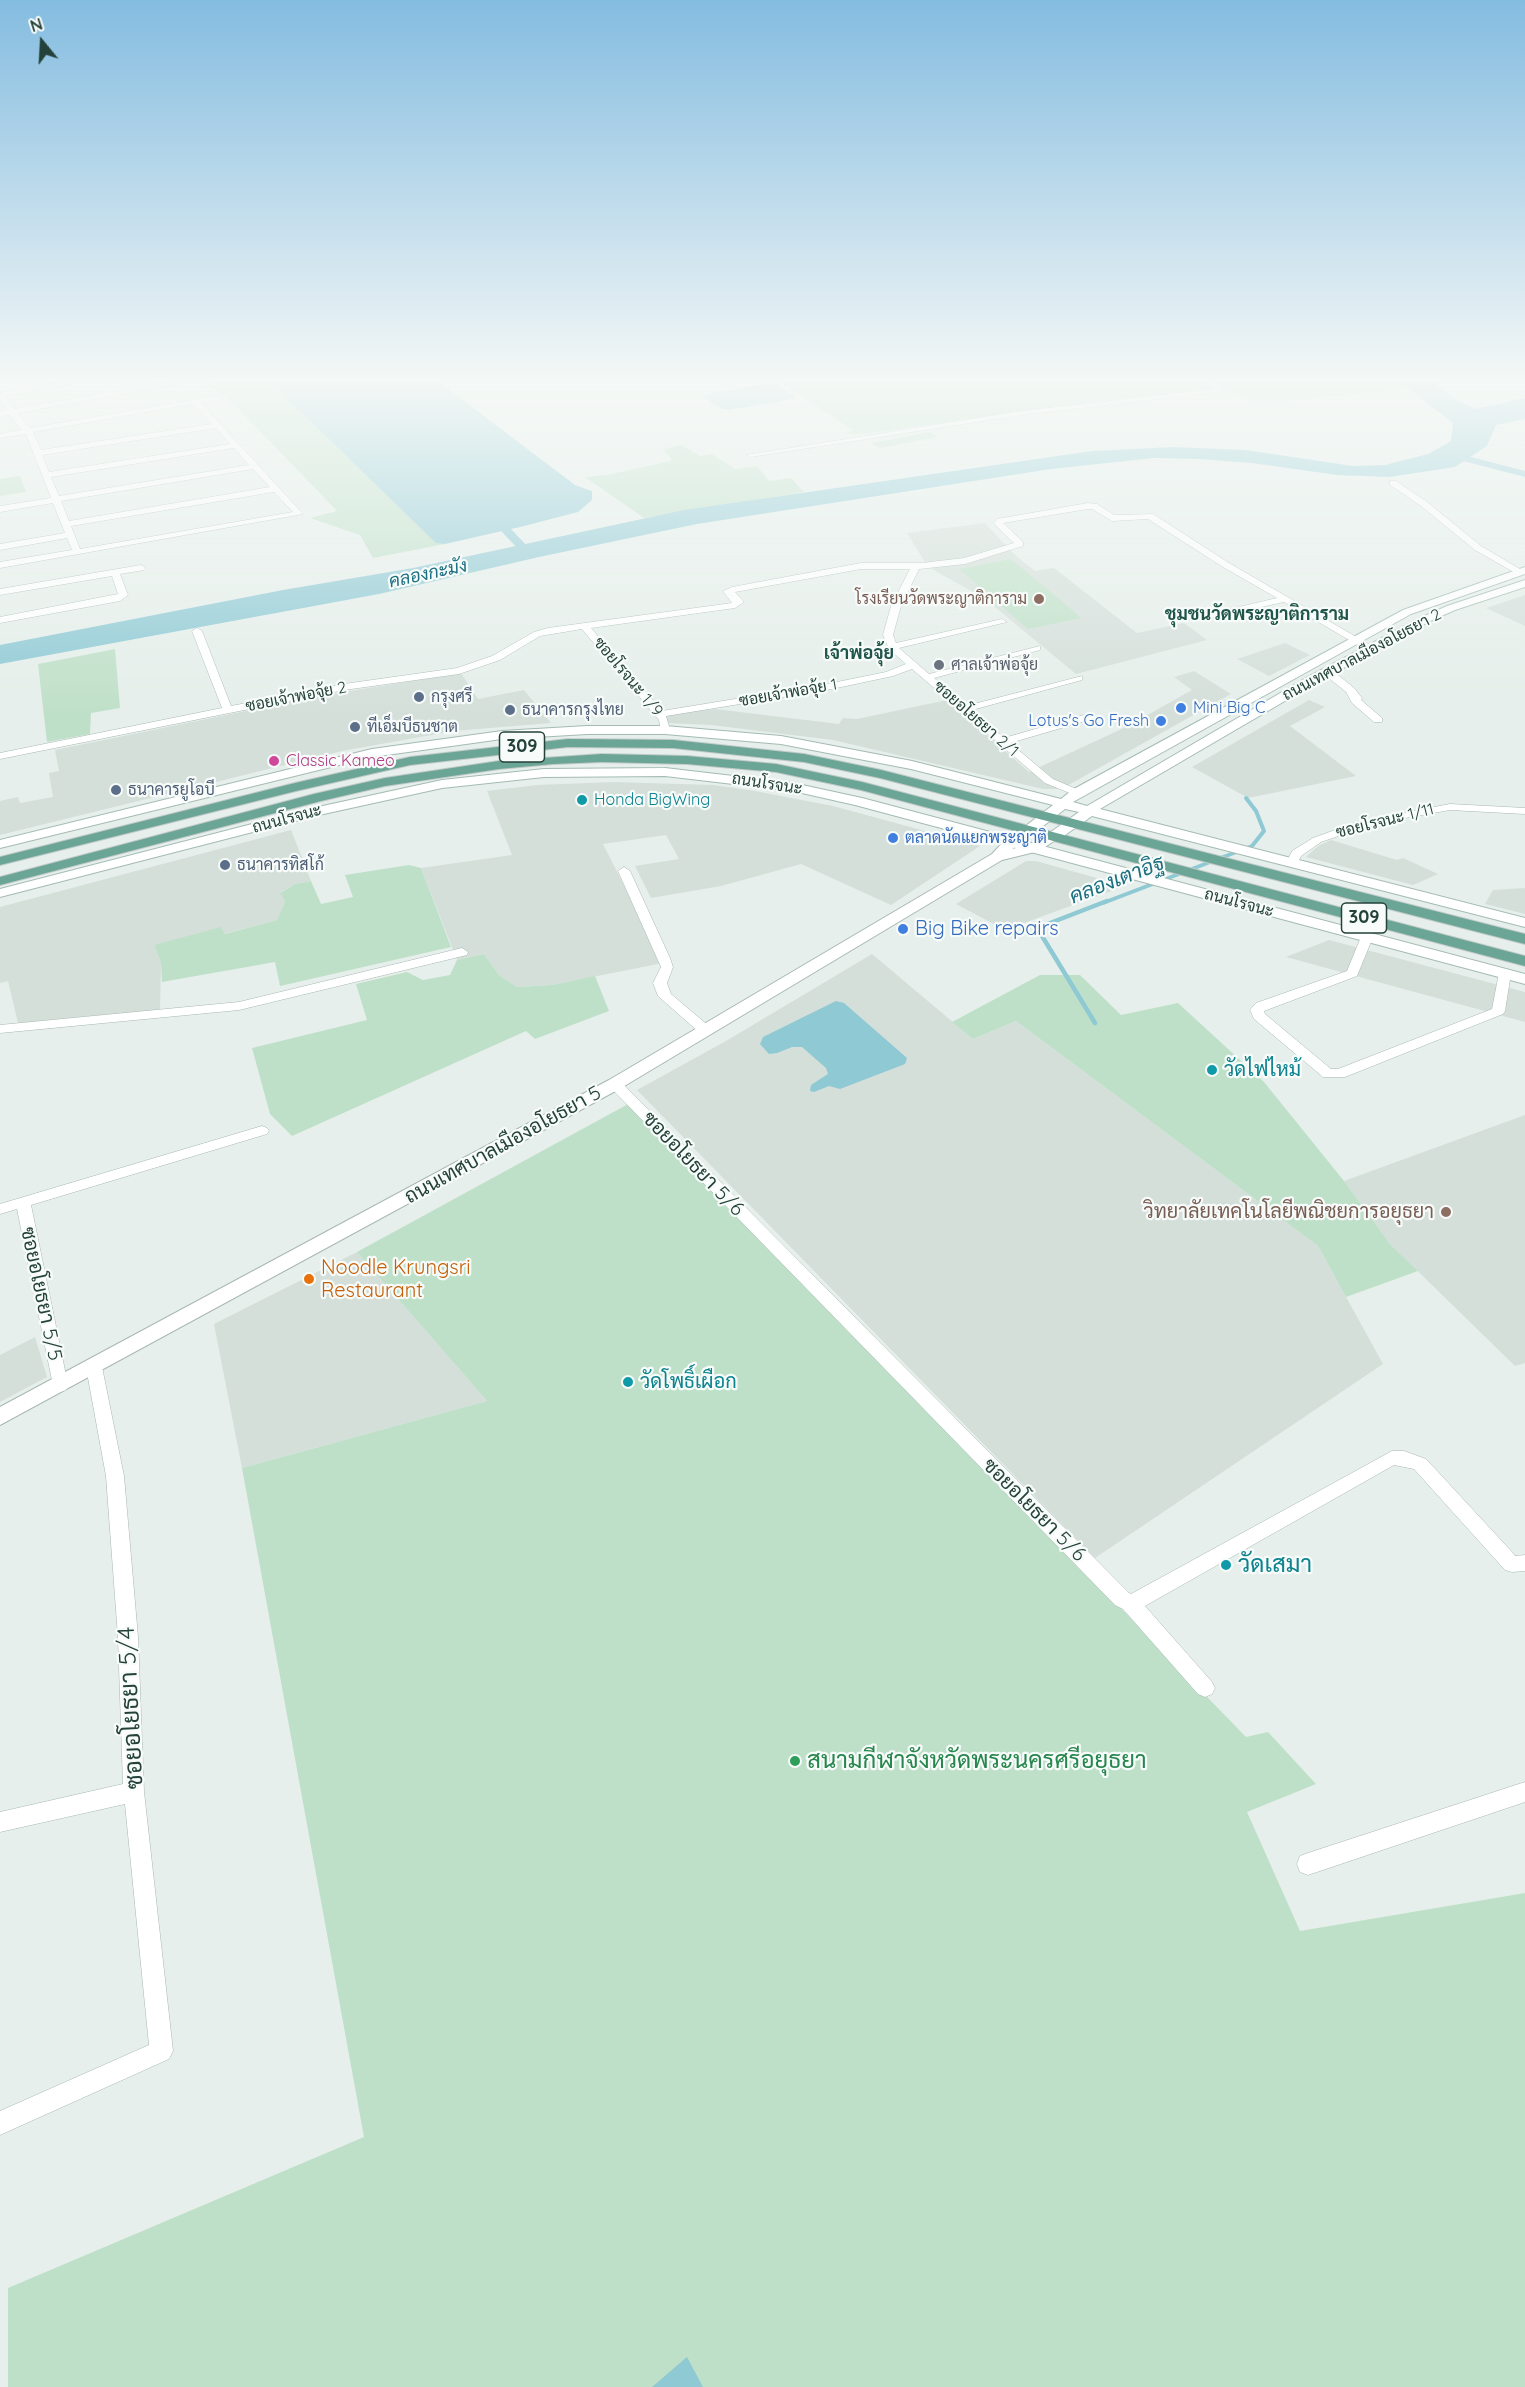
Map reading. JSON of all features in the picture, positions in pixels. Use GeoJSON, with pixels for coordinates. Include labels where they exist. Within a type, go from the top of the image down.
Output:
{"type":"FeatureCollection","features":[{"type":"Feature","properties":{"kind":"main road","name":"ถนนเทศบาลเมืองอโยธยา 2"},"geometry":{"type":"LineString","coordinates":[[1028,831],[1077,793],[1357,640],[1436,600],[1523,575]]}},
{"type":"Feature","properties":{"kind":"main road","name":"ถนนเทศบาลเมืองอโยธยา 2"},"geometry":{"type":"LineString","coordinates":[[1053,837],[1090,810],[1290,692],[1451,608],[1523,575]]}},
{"type":"Feature","properties":{"kind":"main road"},"geometry":{"type":"LineString","coordinates":[[0,844],[322,764],[392,749],[524,734],[665,730],[751,736],[824,747],[935,770],[1525,923]]}},
{"type":"Feature","properties":{"kind":"main road","name":"ถนนโรจนะ"},"geometry":{"type":"LineString","coordinates":[[0,861],[357,771],[453,755],[568,743],[674,744],[804,758],[881,774],[1049,815],[1525,939]]}},
{"type":"Feature","properties":{"kind":"main road","name":"ถนนโรจนะ"},"geometry":{"type":"LineString","coordinates":[[0,881],[319,797],[385,782],[499,765],[553,760],[665,759],[776,768],[862,786],[1525,961]]}},
{"type":"Feature","properties":{"kind":"main road","name":"ถนนโรจนะ"},"geometry":{"type":"LineString","coordinates":[[0,893],[388,794],[470,780],[544,773],[665,772],[793,787],[857,801],[1525,978]]}},
{"type":"Feature","properties":{"kind":"main road","name":"ถนนเทศบาลเมืองอโยธยา 5"},"geometry":{"type":"LineString","coordinates":[[0,1417],[615,1084],[997,857],[1010,843],[1028,831]]}},
{"type":"Feature","properties":{"kind":"main road","name":"ถนนเทศบาลเมืองอโยธยา 5"},"geometry":{"type":"LineString","coordinates":[[997,857],[1034,848],[1053,837]]}},
{"type":"Feature","properties":{"kind":"street"},"geometry":{"type":"LineString","coordinates":[[53,493],[77,552]]}},
{"type":"Feature","properties":{"kind":"street"},"geometry":{"type":"LineString","coordinates":[[0,509],[95,493]]}},
{"type":"Feature","properties":{"kind":"street"},"geometry":{"type":"LineString","coordinates":[[66,524],[250,493]]}},
{"type":"Feature","properties":{"kind":"street"},"geometry":{"type":"LineString","coordinates":[[0,565],[299,514],[280,493]]}},
{"type":"Feature","properties":{"kind":"street"},"geometry":{"type":"LineString","coordinates":[[1408,493],[1478,548],[1523,575]]}},
{"type":"Feature","properties":{"kind":"street"},"geometry":{"type":"LineString","coordinates":[[1002,622],[892,647],[888,635],[896,606],[916,566],[965,561],[1020,544],[998,523],[1000,520],[1092,505],[1112,518],[1150,516],[1227,565],[1372,649]]}},
{"type":"Feature","properties":{"kind":"street"},"geometry":{"type":"LineString","coordinates":[[0,547],[70,535]]}},
{"type":"Feature","properties":{"kind":"street","name":"ซอยเจ้าพ่อจุ้ย 2"},"geometry":{"type":"LineString","coordinates":[[0,756],[344,687],[459,671],[496,658],[537,634],[731,607],[739,602],[728,591],[730,590],[861,566],[916,566]]}},
{"type":"Feature","properties":{"kind":"street"},"geometry":{"type":"LineString","coordinates":[[0,592],[141,568]]}},
{"type":"Feature","properties":{"kind":"street"},"geometry":{"type":"LineString","coordinates":[[0,620],[117,599],[123,595],[115,572]]}},
{"type":"Feature","properties":{"kind":"street"},"geometry":{"type":"LineString","coordinates":[[1208,617],[1286,599]]}},
{"type":"Feature","properties":{"kind":"street","name":"ซอยโรจนะ 1/9"},"geometry":{"type":"LineString","coordinates":[[585,627],[660,714],[664,720],[665,730]]}},
{"type":"Feature","properties":{"kind":"street"},"geometry":{"type":"LineString","coordinates":[[197,631],[228,711]]}},
{"type":"Feature","properties":{"kind":"street","name":"ซอยอโยธยา 2/1"},"geometry":{"type":"LineString","coordinates":[[892,647],[1049,781],[1077,793]]}},
{"type":"Feature","properties":{"kind":"street"},"geometry":{"type":"LineString","coordinates":[[928,677],[1037,648]]}},
{"type":"Feature","properties":{"kind":"street","name":"ซอยเจ้าพ่อจุ้ย 1"},"geometry":{"type":"LineString","coordinates":[[660,714],[832,686],[889,674],[914,665]]}},
{"type":"Feature","properties":{"kind":"street"},"geometry":{"type":"LineString","coordinates":[[1328,672],[1350,690],[1357,698],[1356,701],[1378,720]]}},
{"type":"Feature","properties":{"kind":"street"},"geometry":{"type":"LineString","coordinates":[[965,710],[1078,678]]}},
{"type":"Feature","properties":{"kind":"street"},"geometry":{"type":"LineString","coordinates":[[1002,742],[1088,717]]}},
{"type":"Feature","properties":{"kind":"street","name":"ซอยโรจนะ 1/11"},"geometry":{"type":"LineString","coordinates":[[1292,863],[1296,855],[1317,840],[1361,824],[1450,807],[1525,811]]}},
{"type":"Feature","properties":{"kind":"street"},"geometry":{"type":"LineString","coordinates":[[624,871],[664,958],[667,968],[660,983],[665,996],[705,1030]]}},
{"type":"Feature","properties":{"kind":"street"},"geometry":{"type":"LineString","coordinates":[[1368,937],[1352,973],[1261,1005],[1257,1010],[1259,1016],[1328,1074],[1340,1074],[1498,1011],[1505,973]]}},
{"type":"Feature","properties":{"kind":"street"},"geometry":{"type":"LineString","coordinates":[[0,1029],[240,1006],[462,952]]}},
{"type":"Feature","properties":{"kind":"street","name":"ซอยอโยธยา 5/6"},"geometry":{"type":"LineString","coordinates":[[615,1084],[1122,1599],[1130,1603],[1205,1688]]}},
{"type":"Feature","properties":{"kind":"street"},"geometry":{"type":"LineString","coordinates":[[0,1209],[262,1131]]}},
{"type":"Feature","properties":{"kind":"street","name":"ซอยอโยธยา 5/5"},"geometry":{"type":"LineString","coordinates":[[23,1203],[60,1384]]}},
{"type":"Feature","properties":{"kind":"street","name":"ซอยอโยธยา 5/4"},"geometry":{"type":"LineString","coordinates":[[0,2123],[161,2051],[134,1792],[128,1637],[115,1476],[94,1367]]}},
{"type":"Feature","properties":{"kind":"street"},"geometry":{"type":"LineString","coordinates":[[1130,1603],[1392,1458],[1404,1458],[1420,1464],[1518,1563]]}},
{"type":"Feature","properties":{"kind":"street"},"geometry":{"type":"LineString","coordinates":[[0,1821],[134,1792]]}},
{"type":"Feature","properties":{"kind":"street"},"geometry":{"type":"LineString","coordinates":[[1308,1864],[1525,1792]]}},
{"type":"Feature","properties":{"kind":"shaded area","name":"โรงเรียนวัดพระญาติการาม"},"geometry":{"type":"Polygon","coordinates":[[[985,523],[1014,554],[1035,571],[1054,568],[1137,633],[1184,623],[1207,640],[1076,674],[984,598],[928,567],[907,533],[985,523]]]}},
{"type":"Feature","properties":{"kind":"shaded area"},"geometry":{"type":"Polygon","coordinates":[[[1525,595],[1525,626],[1486,608],[1525,595]]]}},
{"type":"Feature","properties":{"kind":"shaded area"},"geometry":{"type":"Polygon","coordinates":[[[1285,643],[1310,655],[1269,676],[1237,659],[1285,643]]]}},
{"type":"Feature","properties":{"kind":"shaded area"},"geometry":{"type":"Polygon","coordinates":[[[1194,671],[1231,694],[1065,787],[1055,789],[1043,789],[833,740],[711,725],[666,723],[665,715],[715,709],[839,724],[843,718],[857,719],[947,700],[1029,772],[1128,726],[1192,690],[1174,677],[1194,671]]]}},
{"type":"Feature","properties":{"kind":"shaded area"},"geometry":{"type":"Polygon","coordinates":[[[461,673],[478,699],[524,690],[551,723],[454,731],[342,751],[0,835],[0,801],[18,797],[20,803],[53,797],[49,773],[59,771],[55,750],[319,696],[461,673]]]}},
{"type":"Feature","properties":{"kind":"shaded area"},"geometry":{"type":"Polygon","coordinates":[[[1309,700],[1325,707],[1290,726],[1356,776],[1248,798],[1192,767],[1309,700]]]}},
{"type":"Feature","properties":{"kind":"shaded area"},"geometry":{"type":"Polygon","coordinates":[[[614,782],[713,785],[755,791],[833,806],[980,846],[891,905],[801,864],[721,886],[651,898],[635,866],[679,859],[666,835],[603,844],[663,963],[552,985],[517,987],[499,975],[484,954],[457,960],[421,868],[512,855],[487,791],[537,785],[614,782]]]}},
{"type":"Feature","properties":{"kind":"shaded area"},"geometry":{"type":"Polygon","coordinates":[[[291,830],[311,881],[295,884],[281,892],[285,901],[277,920],[224,934],[154,945],[161,963],[160,1010],[18,1023],[8,981],[0,983],[0,907],[291,830]]]}},
{"type":"Feature","properties":{"kind":"shaded area"},"geometry":{"type":"Polygon","coordinates":[[[1331,840],[1397,860],[1403,858],[1438,874],[1413,885],[1306,857],[1318,846],[1331,840]]]}},
{"type":"Feature","properties":{"kind":"shaded area"},"geometry":{"type":"Polygon","coordinates":[[[1026,861],[1036,861],[1125,886],[1005,930],[956,904],[1026,861]]]}},
{"type":"Feature","properties":{"kind":"shaded area"},"geometry":{"type":"Polygon","coordinates":[[[1525,888],[1525,914],[1485,904],[1493,890],[1525,888]]]}},
{"type":"Feature","properties":{"kind":"shaded area"},"geometry":{"type":"Polygon","coordinates":[[[1329,940],[1525,992],[1525,1022],[1286,957],[1329,940]]]}},
{"type":"Feature","properties":{"kind":"shaded area"},"geometry":{"type":"Polygon","coordinates":[[[872,954],[973,1039],[1016,1021],[1318,1246],[1383,1364],[1095,1558],[637,1090],[726,1041],[872,954]]]}},
{"type":"Feature","properties":{"kind":"shaded area","name":"วิทยาลัยเทคโนโลยีพณิชยการอยุธยา"},"geometry":{"type":"Polygon","coordinates":[[[1525,1115],[1525,1363],[1515,1366],[1390,1244],[1344,1181],[1525,1115]]]}},
{"type":"Feature","properties":{"kind":"shaded area"},"geometry":{"type":"Polygon","coordinates":[[[357,1252],[487,1401],[242,1468],[214,1324],[357,1252]]]}},
{"type":"Feature","properties":{"kind":"shaded area"},"geometry":{"type":"Polygon","coordinates":[[[35,1337],[47,1377],[0,1402],[0,1355],[35,1337]]]}},
{"type":"Feature","properties":{"kind":"green space"},"geometry":{"type":"Polygon","coordinates":[[[320,493],[386,493],[436,542],[445,544],[373,558],[360,535],[310,518],[337,511],[320,493]]]}},
{"type":"Feature","properties":{"kind":"green space"},"geometry":{"type":"Polygon","coordinates":[[[609,493],[795,493],[644,518],[609,493]]]}},
{"type":"Feature","properties":{"kind":"green space"},"geometry":{"type":"Polygon","coordinates":[[[1011,559],[1081,618],[1028,629],[959,569],[1011,559]]]}},
{"type":"Feature","properties":{"kind":"green space"},"geometry":{"type":"Polygon","coordinates":[[[115,649],[120,708],[91,713],[90,734],[47,742],[38,664],[115,649]]]}},
{"type":"Feature","properties":{"kind":"green space"},"geometry":{"type":"Polygon","coordinates":[[[409,865],[421,868],[451,947],[280,986],[275,962],[162,982],[161,963],[154,945],[221,927],[225,934],[277,920],[285,901],[280,893],[295,884],[311,881],[321,904],[353,897],[345,875],[409,865]]]}},
{"type":"Feature","properties":{"kind":"green space"},"geometry":{"type":"Polygon","coordinates":[[[484,954],[499,975],[517,987],[552,985],[595,976],[609,1011],[535,1039],[526,1031],[292,1136],[270,1114],[252,1048],[367,1020],[356,984],[407,972],[423,980],[450,975],[457,960],[484,954]]]}},
{"type":"Feature","properties":{"kind":"green space"},"geometry":{"type":"Polygon","coordinates":[[[1040,975],[1080,975],[1121,1015],[1178,1003],[1264,1082],[1344,1181],[1390,1244],[1418,1271],[1346,1297],[1318,1246],[1016,1021],[973,1039],[952,1022],[1040,975]]]}},
{"type":"Feature","properties":{"kind":"green space","name":"สนามกีฬาจังหวัดพระนครศรีอยุธยา"},"geometry":{"type":"Polygon","coordinates":[[[630,1103],[1246,1737],[1268,1732],[1316,1784],[1247,1812],[1300,1931],[1525,1893],[1525,2387],[8,2387],[8,2288],[364,2137],[242,1468],[487,1401],[357,1252],[630,1103]]]}},
{"type":"Feature","properties":{"kind":"water"},"geometry":{"type":"Polygon","coordinates":[[[385,493],[592,493],[592,500],[578,512],[445,544],[436,543],[385,493]]]}},
{"type":"Feature","properties":{"kind":"water","name":"คลองกะมัง"},"geometry":{"type":"Polygon","coordinates":[[[799,493],[894,493],[697,524],[379,594],[0,664],[0,645],[283,590],[413,568],[684,510],[799,493]]]}},
{"type":"Feature","properties":{"kind":"water"},"geometry":{"type":"Polygon","coordinates":[[[836,1001],[844,1003],[907,1058],[905,1064],[840,1089],[829,1086],[814,1092],[810,1091],[811,1085],[828,1074],[826,1068],[802,1047],[792,1047],[769,1054],[760,1044],[763,1037],[836,1001]]]}},
{"type":"Feature","properties":{"kind":"water"},"geometry":{"type":"Polygon","coordinates":[[[687,2357],[703,2387],[652,2387],[687,2357]]]}},
{"type":"Feature","properties":{"kind":"waterway"},"geometry":{"type":"LineString","coordinates":[[507,531],[526,551]]}},
{"type":"Feature","properties":{"kind":"waterway","name":"คลองเตาอิฐ"},"geometry":{"type":"LineString","coordinates":[[1103,903],[1252,846],[1264,831],[1256,811],[1246,798]]}},
{"type":"Feature","properties":{"kind":"waterway","name":"คลองเตาอิฐ"},"geometry":{"type":"LineString","coordinates":[[1095,1023],[1042,936],[1045,925],[1107,901]]}},
{"type":"Feature","properties":{"kind":"place","name":"โรงเรียนวัดพระญาติการาม"},"geometry":{"type":"Point","coordinates":[1039,599]}},
{"type":"Feature","properties":{"kind":"place","name":"ศาลเจ้าพ่อจุ้ย"},"geometry":{"type":"Point","coordinates":[939,665]}},
{"type":"Feature","properties":{"kind":"place","name":"กรุงศรี"},"geometry":{"type":"Point","coordinates":[419,697]}},
{"type":"Feature","properties":{"kind":"place","name":"Mini Big C"},"geometry":{"type":"Point","coordinates":[1181,708]}},
{"type":"Feature","properties":{"kind":"place","name":"ธนาคารกรุงไทย"},"geometry":{"type":"Point","coordinates":[510,710]}},
{"type":"Feature","properties":{"kind":"place","name":"Lotus's Go Fresh"},"geometry":{"type":"Point","coordinates":[1161,721]}},
{"type":"Feature","properties":{"kind":"place","name":"ทีเอ็มบีธนชาต"},"geometry":{"type":"Point","coordinates":[355,727]}},
{"type":"Feature","properties":{"kind":"place","name":"Classic Kameo"},"geometry":{"type":"Point","coordinates":[274,761]}},
{"type":"Feature","properties":{"kind":"place","name":"ธนาคารยูโอบี"},"geometry":{"type":"Point","coordinates":[116,790]}},
{"type":"Feature","properties":{"kind":"place","name":"Honda BigWing"},"geometry":{"type":"Point","coordinates":[582,800]}},
{"type":"Feature","properties":{"kind":"place","name":"ตลาดนัดแยกพระญาติ"},"geometry":{"type":"Point","coordinates":[893,838]}},
{"type":"Feature","properties":{"kind":"place","name":"ธนาคารทิสโก้"},"geometry":{"type":"Point","coordinates":[225,865]}},
{"type":"Feature","properties":{"kind":"place","name":"Big Bike repairs"},"geometry":{"type":"Point","coordinates":[903,929]}},
{"type":"Feature","properties":{"kind":"place","name":"วัดไฟไหม้"},"geometry":{"type":"Point","coordinates":[1212,1070]}},
{"type":"Feature","properties":{"kind":"place","name":"วิทยาลัยเทคโนโลยีพณิชยการอยุธยา"},"geometry":{"type":"Point","coordinates":[1446,1212]}},
{"type":"Feature","properties":{"kind":"place","name":"Noodle Krungsri Restaurant"},"geometry":{"type":"Point","coordinates":[309,1279]}},
{"type":"Feature","properties":{"kind":"place","name":"วัดโพธิ์เผือก"},"geometry":{"type":"Point","coordinates":[628,1382]}},
{"type":"Feature","properties":{"kind":"place","name":"วัดเสมา"},"geometry":{"type":"Point","coordinates":[1226,1565]}},
{"type":"Feature","properties":{"kind":"place","name":"สนามกีฬาจังหวัดพระนครศรีอยุธยา"},"geometry":{"type":"Point","coordinates":[795,1761]}},
{"type":"Feature","properties":{"kind":"district","name":"ชุมชนวัดพระญาติการาม"},"geometry":{"type":"Point","coordinates":[1257,615]}},
{"type":"Feature","properties":{"kind":"district","name":"เจ้าพ่อจุ้ย"},"geometry":{"type":"Point","coordinates":[859,654]}}]}
